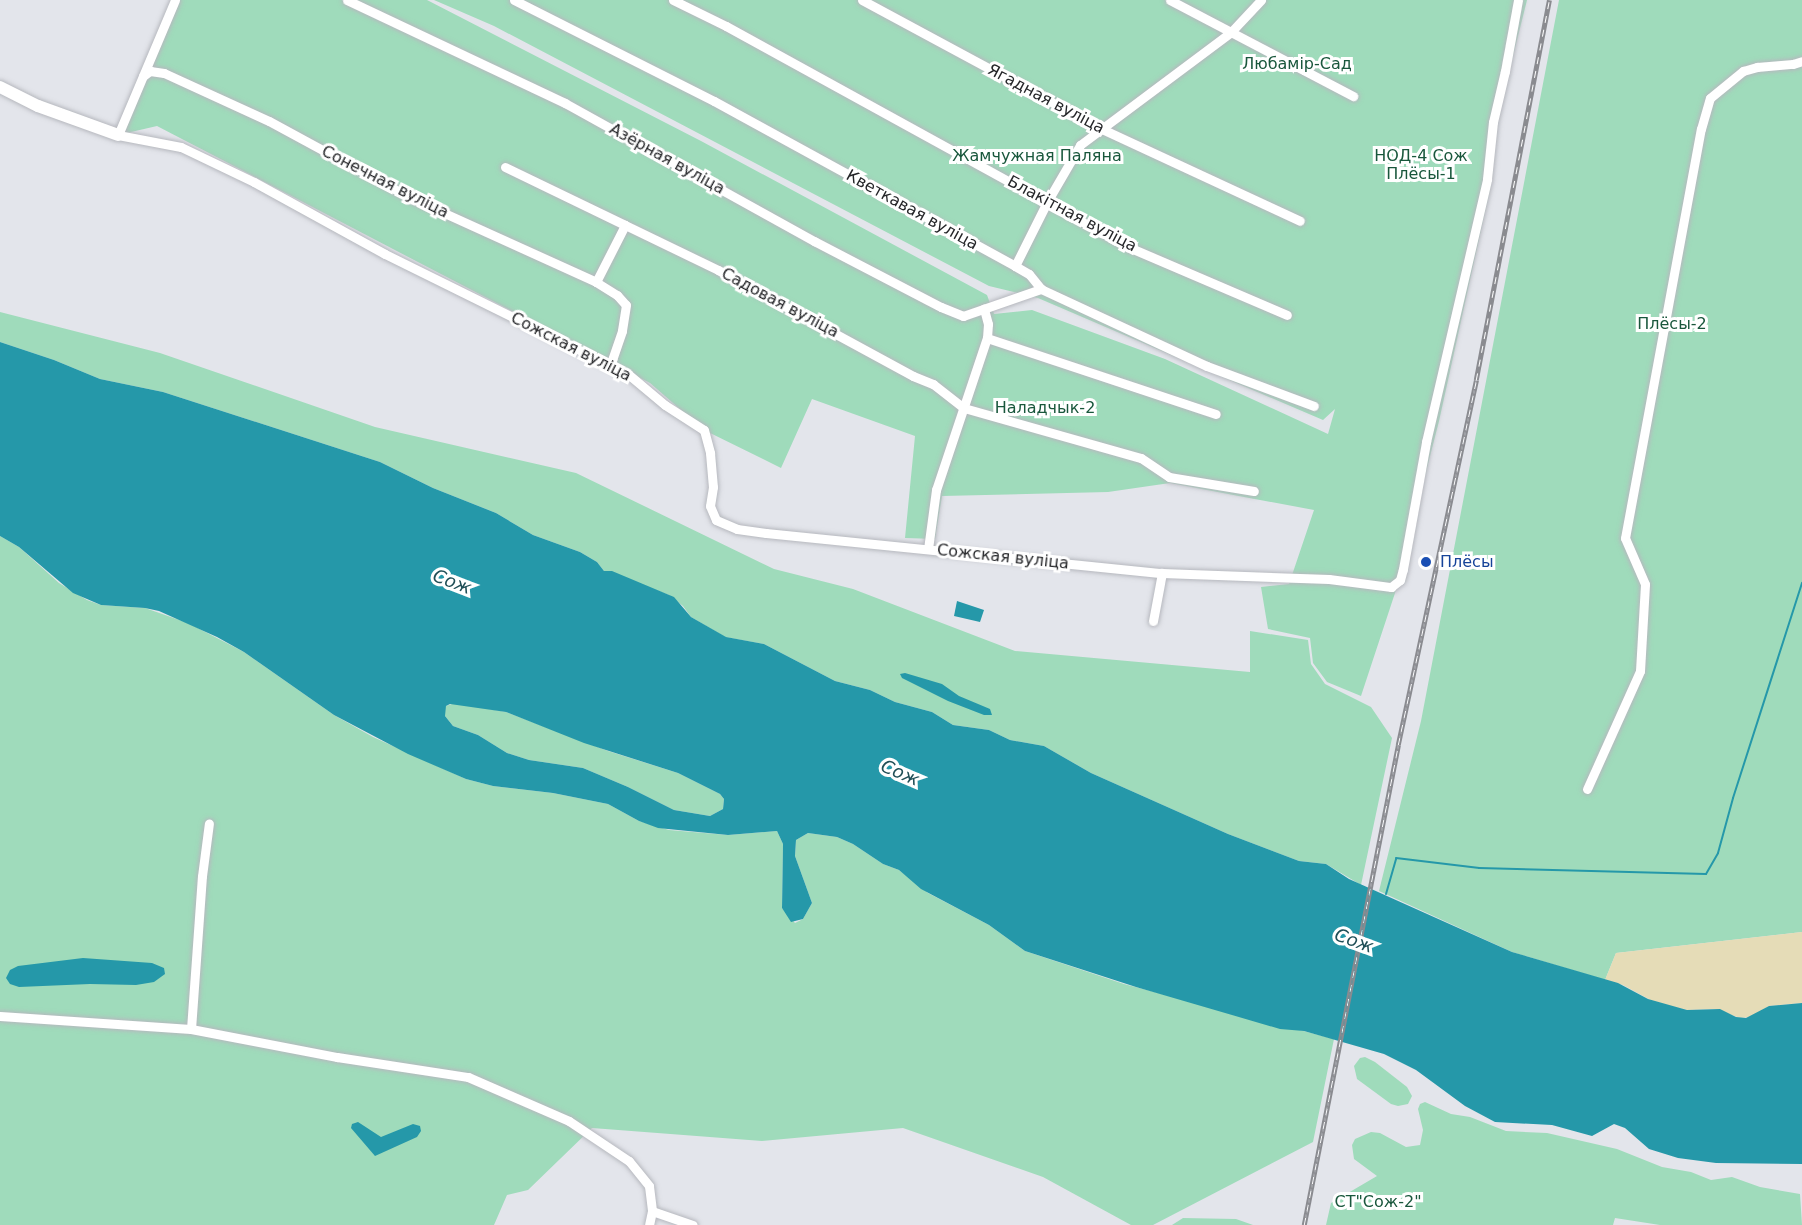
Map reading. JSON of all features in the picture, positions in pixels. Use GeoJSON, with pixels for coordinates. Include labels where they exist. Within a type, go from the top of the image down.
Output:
{"type":"FeatureCollection","features":[{"type":"Feature","properties":{"kind":"street"},"geometry":{"type":"LineString","coordinates":[[0,87],[38,106],[118,135],[175,0]]}},
{"type":"Feature","properties":{"kind":"street","name":"Азёрная вуліца"},"geometry":{"type":"LineString","coordinates":[[347,0],[565,103],[814,241],[942,308],[963,315],[1041,289]]}},
{"type":"Feature","properties":{"kind":"street","name":"Кветкавая вуліца"},"geometry":{"type":"LineString","coordinates":[[514,0],[714,101],[1015,266],[1029,274],[1041,289],[1208,366],[1314,406]]}},
{"type":"Feature","properties":{"kind":"street","name":"Блакітная вуліца"},"geometry":{"type":"LineString","coordinates":[[673,0],[1047,201],[1126,246],[1287,315]]}},
{"type":"Feature","properties":{"kind":"street","name":"Ягадная вуліца"},"geometry":{"type":"LineString","coordinates":[[862,0],[1102,129],[1300,221]]}},
{"type":"Feature","properties":{"kind":"street"},"geometry":{"type":"LineString","coordinates":[[1170,0],[1353,96]]}},
{"type":"Feature","properties":{"kind":"street"},"geometry":{"type":"LineString","coordinates":[[1015,266],[1047,201],[1080,145],[1231,32],[1261,0]]}},
{"type":"Feature","properties":{"kind":"street","name":"Сожская вуліца"},"geometry":{"type":"LineString","coordinates":[[118,135],[151,139],[191,152],[254,182],[385,254],[610,364],[642,384],[665,405],[704,430],[710,453],[713,487],[710,506],[716,520],[737,529],[1162,573],[1329,579],[1391,586],[1400,580],[1426,442],[1487,178],[1493,122],[1518,0]]}},
{"type":"Feature","properties":{"kind":"street"},"geometry":{"type":"LineString","coordinates":[[1587,789],[1640,670],[1645,584],[1625,538],[1701,129],[1710,98],[1743,71],[1802,61]]}},
{"type":"Feature","properties":{"kind":"street","name":"Сонечная вуліца"},"geometry":{"type":"LineString","coordinates":[[143,76],[150,71],[164,73],[269,121],[409,197],[596,282],[617,295],[626,305],[622,331],[610,364]]}},
{"type":"Feature","properties":{"kind":"street","name":"Садовая вуліца"},"geometry":{"type":"LineString","coordinates":[[505,167],[709,265],[913,376],[933,384],[964,408]]}},
{"type":"Feature","properties":{"kind":"street"},"geometry":{"type":"LineString","coordinates":[[596,282],[625,225]]}},
{"type":"Feature","properties":{"kind":"street"},"geometry":{"type":"LineString","coordinates":[[928,549],[936,490],[987,339],[988,324],[984,309]]}},
{"type":"Feature","properties":{"kind":"street"},"geometry":{"type":"LineString","coordinates":[[987,339],[1216,414]]}},
{"type":"Feature","properties":{"kind":"street"},"geometry":{"type":"LineString","coordinates":[[964,408],[1141,458],[1169,477],[1254,491]]}},
{"type":"Feature","properties":{"kind":"street"},"geometry":{"type":"LineString","coordinates":[[1153,621],[1162,573]]}},
{"type":"Feature","properties":{"kind":"street"},"geometry":{"type":"LineString","coordinates":[[191,1029],[202,876],[209,823]]}},
{"type":"Feature","properties":{"kind":"street"},"geometry":{"type":"LineString","coordinates":[[0,1016],[191,1029],[337,1057],[468,1077],[583,1129],[629,1161],[649,1186],[652,1211],[649,1225]]}},
{"type":"Feature","properties":{"kind":"street"},"geometry":{"type":"LineString","coordinates":[[652,1211],[693,1225]]}},
{"type":"Feature","properties":{"kind":"green space"},"geometry":{"type":"Polygon","coordinates":[[[171,0],[427,0],[701,141],[987,295],[994,314],[1032,310],[1165,359],[1328,434],[1335,409],[1323,420],[1038,298],[989,286],[494,26],[434,0],[1527,0],[1496,124],[1492,180],[1439,421],[1395,593],[1361,696],[1327,682],[1313,663],[1310,638],[1268,629],[1261,587],[1289,584],[1314,510],[1170,483],[1108,492],[942,496],[935,539],[905,538],[915,436],[812,399],[781,468],[704,430],[650,383],[157,126],[118,135],[171,0]]]}},
{"type":"Feature","properties":{"kind":"green space","name":"Плёсы-2"},"geometry":{"type":"Polygon","coordinates":[[[1559,0],[1802,0],[1802,932],[1616,953],[1605,980],[1512,952],[1379,891],[1421,721],[1559,0]]]}},
{"type":"Feature","properties":{"kind":"green space"},"geometry":{"type":"Polygon","coordinates":[[[0,312],[160,353],[375,427],[576,473],[774,569],[853,589],[1015,651],[1250,672],[1250,631],[1308,640],[1311,664],[1325,684],[1371,707],[1392,738],[1361,885],[1326,864],[1299,861],[1228,834],[1091,773],[1044,746],[1010,740],[989,730],[953,725],[932,712],[895,702],[870,690],[835,681],[764,644],[725,637],[691,617],[683,606],[669,595],[604,571],[597,562],[580,552],[533,535],[496,513],[433,488],[380,462],[163,392],[100,379],[54,360],[0,342],[0,312]]]}},
{"type":"Feature","properties":{"kind":"green space"},"geometry":{"type":"Polygon","coordinates":[[[0,536],[19,547],[59,583],[87,600],[101,605],[145,608],[188,623],[244,652],[334,715],[373,737],[466,779],[493,786],[553,793],[608,804],[639,821],[669,830],[728,835],[777,831],[783,844],[782,908],[795,923],[803,919],[812,903],[795,856],[796,840],[808,833],[837,837],[853,844],[883,864],[899,870],[928,893],[989,925],[1025,951],[1124,984],[1334,1039],[1313,1142],[1153,1225],[1131,1225],[1043,1177],[903,1128],[762,1141],[592,1128],[528,1190],[507,1195],[494,1225],[0,1225],[0,536]]]}},
{"type":"Feature","properties":{"kind":"green space"},"geometry":{"type":"Polygon","coordinates":[[[455,703],[506,712],[608,751],[678,773],[720,794],[724,799],[723,809],[710,816],[674,810],[583,768],[529,760],[507,753],[478,735],[453,726],[445,716],[444,710],[446,706],[455,703]]]}},
{"type":"Feature","properties":{"kind":"green space"},"geometry":{"type":"Polygon","coordinates":[[[1365,1057],[1407,1087],[1412,1096],[1408,1104],[1398,1106],[1391,1104],[1357,1079],[1354,1066],[1360,1058],[1365,1057]]]}},
{"type":"Feature","properties":{"kind":"green space","name":"СТ\"Сож-2\""},"geometry":{"type":"Polygon","coordinates":[[[1425,1102],[1451,1114],[1470,1117],[1506,1131],[1547,1133],[1617,1149],[1662,1167],[1691,1172],[1711,1180],[1732,1177],[1760,1187],[1800,1194],[1802,1225],[1660,1225],[1615,1218],[1613,1225],[1326,1225],[1331,1203],[1377,1176],[1354,1159],[1352,1145],[1355,1139],[1371,1132],[1380,1133],[1406,1147],[1420,1145],[1423,1130],[1418,1109],[1420,1104],[1425,1102]]]}},
{"type":"Feature","properties":{"kind":"green space"},"geometry":{"type":"Polygon","coordinates":[[[1183,1218],[1236,1219],[1253,1225],[1172,1225],[1183,1218]]]}},
{"type":"Feature","properties":{"kind":"sand"},"geometry":{"type":"Polygon","coordinates":[[[1802,932],[1802,1003],[1769,1006],[1751,1017],[1740,1018],[1715,1009],[1687,1010],[1654,1002],[1623,985],[1605,980],[1616,953],[1802,932]]]}},
{"type":"Feature","properties":{"kind":"water","name":"Сож"},"geometry":{"type":"Polygon","coordinates":[[[0,342],[54,360],[100,379],[163,392],[380,462],[433,488],[496,513],[533,535],[580,552],[597,562],[604,571],[612,571],[674,597],[691,617],[726,637],[764,644],[835,681],[870,690],[895,702],[932,712],[953,725],[989,730],[1010,740],[1044,746],[1091,773],[1228,834],[1299,861],[1326,864],[1349,879],[1512,952],[1618,983],[1648,999],[1687,1010],[1720,1009],[1736,1017],[1746,1018],[1769,1006],[1802,1003],[1802,1164],[1716,1163],[1678,1158],[1649,1149],[1625,1128],[1614,1124],[1592,1136],[1552,1125],[1495,1122],[1465,1106],[1416,1070],[1384,1054],[1304,1031],[1280,1029],[1136,987],[1025,951],[989,925],[921,889],[899,870],[883,864],[853,844],[837,837],[808,833],[796,840],[795,856],[812,903],[803,919],[791,922],[782,908],[783,844],[777,831],[728,835],[658,828],[639,821],[608,804],[553,793],[493,786],[466,779],[408,754],[334,715],[244,652],[217,637],[159,611],[101,605],[73,593],[19,547],[0,536],[0,342]],[[450,704],[446,706],[445,716],[453,726],[478,735],[507,753],[529,760],[583,768],[674,810],[710,816],[723,809],[724,799],[720,794],[678,773],[584,743],[506,712],[450,704]]]}},
{"type":"Feature","properties":{"kind":"water"},"geometry":{"type":"Polygon","coordinates":[[[957,601],[984,610],[980,622],[954,616],[957,601]]]}},
{"type":"Feature","properties":{"kind":"water"},"geometry":{"type":"Polygon","coordinates":[[[905,673],[942,684],[959,696],[990,709],[992,715],[984,715],[948,701],[902,678],[900,674],[905,673]]]}},
{"type":"Feature","properties":{"kind":"water"},"geometry":{"type":"Polygon","coordinates":[[[83,958],[152,963],[164,968],[165,974],[154,982],[136,985],[19,987],[10,984],[6,978],[10,970],[18,966],[83,958]]]}},
{"type":"Feature","properties":{"kind":"water"},"geometry":{"type":"Polygon","coordinates":[[[358,1122],[381,1137],[413,1124],[420,1126],[421,1131],[417,1137],[375,1156],[351,1128],[352,1124],[358,1122]]]}},
{"type":"Feature","properties":{"kind":"waterway"},"geometry":{"type":"LineString","coordinates":[[1386,894],[1396,858],[1479,868],[1706,874],[1718,853],[1733,798],[1802,583]]}},
{"type":"Feature","properties":{"kind":"railway"},"geometry":{"type":"LineString","coordinates":[[1304,1225],[1398,745],[1476,380],[1549,0]]}},
{"type":"Feature","properties":{"kind":"place","name":"Плёсы"},"geometry":{"type":"Point","coordinates":[1426,562]}},
{"type":"Feature","properties":{"kind":"park label","name":"Любамір-Сад"},"geometry":{"type":"Point","coordinates":[1297,64]}},
{"type":"Feature","properties":{"kind":"park label","name":"Жамчужная Паляна"},"geometry":{"type":"Point","coordinates":[1037,156]}},
{"type":"Feature","properties":{"kind":"park label","name":"НОД-4 Сож Плёсы-1"},"geometry":{"type":"Point","coordinates":[1421,165]}},
{"type":"Feature","properties":{"kind":"park label","name":"Наладчык-2"},"geometry":{"type":"Point","coordinates":[1045,408]}}]}
